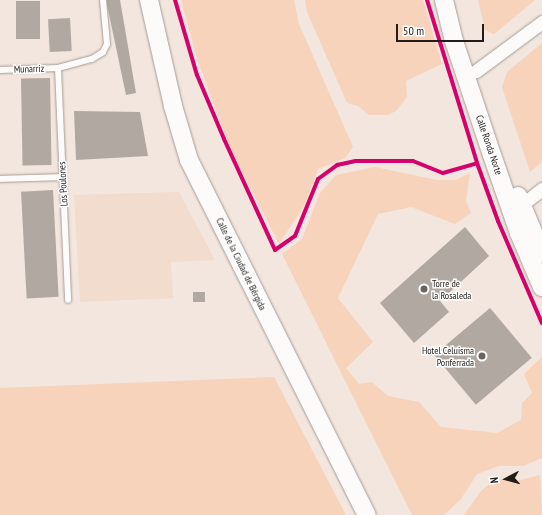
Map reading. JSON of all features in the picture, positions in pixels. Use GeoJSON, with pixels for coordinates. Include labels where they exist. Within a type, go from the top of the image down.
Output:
{"type":"FeatureCollection","features":[{"type":"Feature","properties":{"kind":"street","name":"Calle de la Ciudad de Bérgida"},"geometry":{"type":"LineString","coordinates":[[149,0],[173,106],[189,160],[367,515]]}},
{"type":"Feature","properties":{"kind":"street","name":"Calle Ronda Norte"},"geometry":{"type":"LineString","coordinates":[[444,0],[454,41],[517,209],[542,253]]}},
{"type":"Feature","properties":{"kind":"street","name":"Calle Ronda Norte"},"geometry":{"type":"LineString","coordinates":[[457,0],[476,71],[542,287]]}},
{"type":"Feature","properties":{"kind":"street"},"geometry":{"type":"LineString","coordinates":[[476,71],[542,22]]}},
{"type":"Feature","properties":{"kind":"street"},"geometry":{"type":"LineString","coordinates":[[517,209],[542,189]]}},
{"type":"Feature","properties":{"kind":"lane","name":"Munarriz"},"geometry":{"type":"LineString","coordinates":[[0,70],[58,68],[92,59],[103,52],[107,44],[103,0]]}},
{"type":"Feature","properties":{"kind":"lane","name":"Los Poulones"},"geometry":{"type":"LineString","coordinates":[[58,68],[68,300]]}},
{"type":"Feature","properties":{"kind":"lane"},"geometry":{"type":"LineString","coordinates":[[0,179],[63,177]]}},
{"type":"Feature","properties":{"kind":"shaded area"},"geometry":{"type":"Polygon","coordinates":[[[181,0],[294,0],[299,24],[353,147],[345,158],[318,169],[304,206],[279,244],[231,150],[197,59],[181,0]]]}},
{"type":"Feature","properties":{"kind":"shaded area"},"geometry":{"type":"Polygon","coordinates":[[[305,0],[423,0],[442,64],[406,81],[407,97],[396,111],[388,115],[369,115],[358,106],[347,103],[307,12],[305,0]]]}},
{"type":"Feature","properties":{"kind":"shaded area"},"geometry":{"type":"Polygon","coordinates":[[[478,0],[535,0],[494,34],[485,30],[478,0]]]}},
{"type":"Feature","properties":{"kind":"shaded area"},"geometry":{"type":"Polygon","coordinates":[[[542,43],[542,162],[530,172],[502,87],[507,72],[542,43]]]}},
{"type":"Feature","properties":{"kind":"shaded area"},"geometry":{"type":"Polygon","coordinates":[[[375,167],[437,180],[456,180],[470,173],[466,201],[471,213],[455,224],[411,207],[378,214],[338,298],[373,342],[346,368],[359,384],[372,382],[388,396],[419,402],[441,427],[497,433],[521,420],[522,403],[532,393],[524,374],[542,357],[542,458],[523,466],[499,466],[477,474],[461,499],[444,515],[412,515],[282,254],[302,239],[320,193],[336,175],[375,167]]]}},
{"type":"Feature","properties":{"kind":"shaded area"},"geometry":{"type":"Polygon","coordinates":[[[179,192],[215,260],[171,262],[173,298],[80,302],[74,195],[179,192]]]}},
{"type":"Feature","properties":{"kind":"shaded area"},"geometry":{"type":"Polygon","coordinates":[[[274,377],[346,515],[0,515],[0,388],[274,377]]]}},
{"type":"Feature","properties":{"kind":"shaded area"},"geometry":{"type":"Polygon","coordinates":[[[540,475],[542,515],[464,515],[481,491],[495,479],[521,480],[540,475]]]}},
{"type":"Feature","properties":{"kind":"building"},"geometry":{"type":"Polygon","coordinates":[[[106,0],[120,0],[136,93],[126,95],[106,0]]]}},
{"type":"Feature","properties":{"kind":"building"},"geometry":{"type":"Polygon","coordinates":[[[16,1],[40,1],[40,39],[16,39],[16,1]]]}},
{"type":"Feature","properties":{"kind":"building"},"geometry":{"type":"Polygon","coordinates":[[[70,18],[72,51],[50,52],[48,19],[70,18]]]}},
{"type":"Feature","properties":{"kind":"building"},"geometry":{"type":"Polygon","coordinates":[[[50,78],[52,165],[23,165],[21,79],[50,78]]]}},
{"type":"Feature","properties":{"kind":"building"},"geometry":{"type":"Polygon","coordinates":[[[74,111],[140,112],[148,156],[76,160],[74,111]]]}},
{"type":"Feature","properties":{"kind":"building"},"geometry":{"type":"Polygon","coordinates":[[[53,190],[59,297],[27,299],[21,192],[53,190]]]}},
{"type":"Feature","properties":{"kind":"building","name":"Torre de la Rosaleda"},"geometry":{"type":"Polygon","coordinates":[[[465,227],[489,256],[440,301],[449,312],[414,343],[380,303],[465,227]]]}},
{"type":"Feature","properties":{"kind":"building"},"geometry":{"type":"Polygon","coordinates":[[[193,292],[205,292],[205,302],[193,302],[193,292]]]}},
{"type":"Feature","properties":{"kind":"building","name":"Hotel Celuisma Ponferrada"},"geometry":{"type":"Polygon","coordinates":[[[490,308],[532,358],[476,405],[434,355],[490,308]]]}},
{"type":"Feature","properties":{"kind":"cycle path"},"geometry":{"type":"LineString","coordinates":[[175,0],[197,75],[224,139],[275,250],[295,236],[318,179],[337,165],[356,161],[413,161],[443,173],[477,163]]}},
{"type":"Feature","properties":{"kind":"cycle path"},"geometry":{"type":"LineString","coordinates":[[427,0],[477,163],[498,221],[542,323]]}},
{"type":"Feature","properties":{"kind":"place","name":"Torre de la Rosaleda"},"geometry":{"type":"Point","coordinates":[424,289]}},
{"type":"Feature","properties":{"kind":"place","name":"Hotel Celuisma Ponferrada"},"geometry":{"type":"Point","coordinates":[482,356]}}]}
